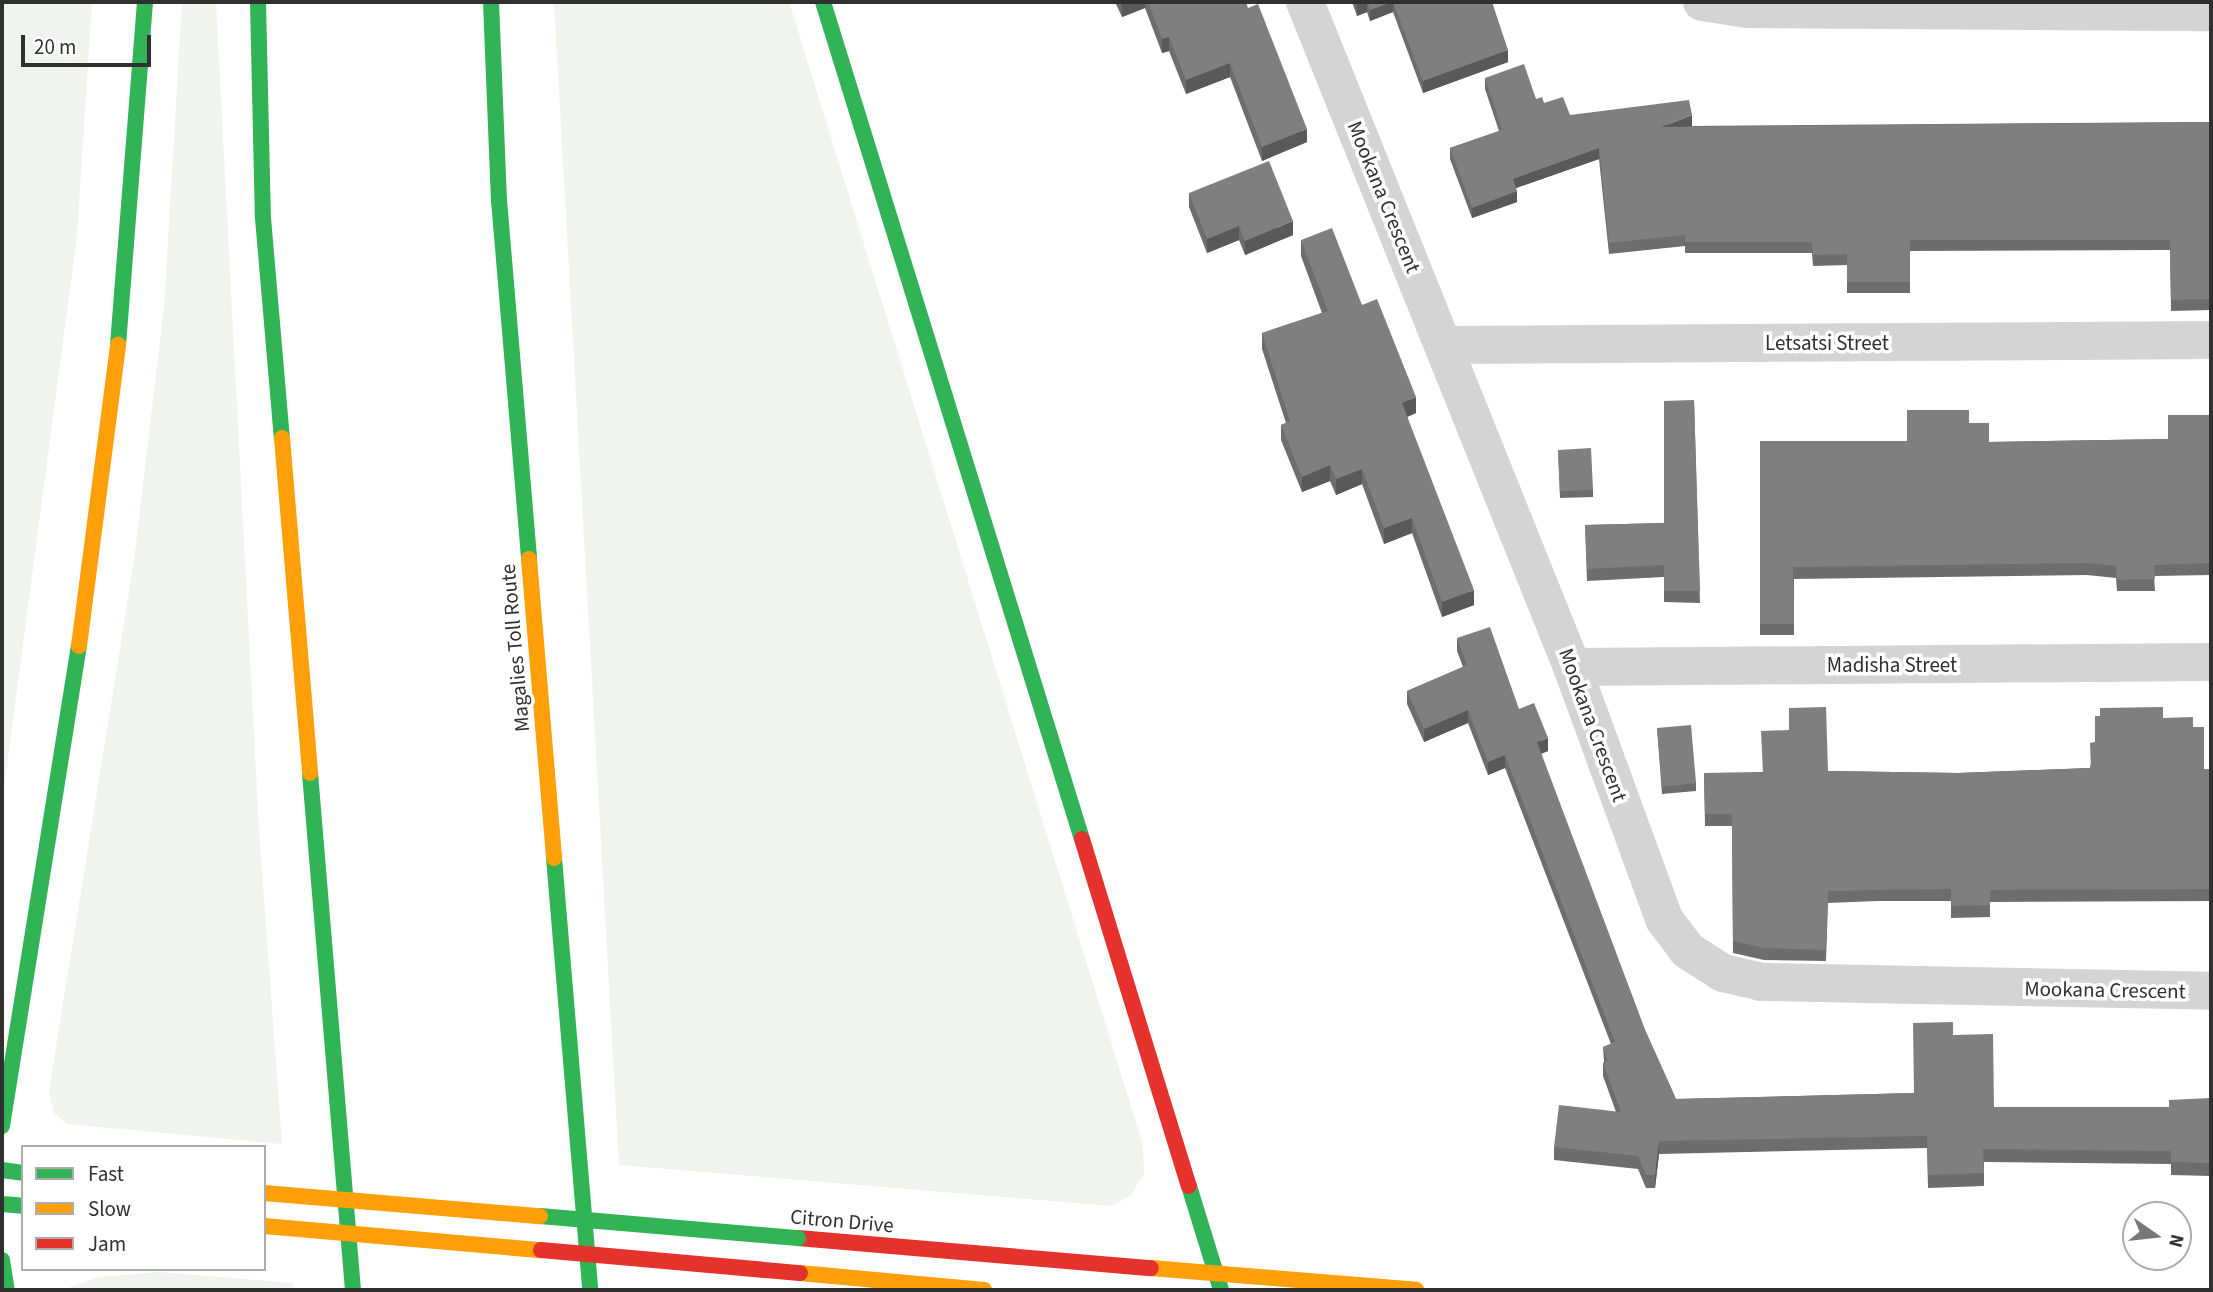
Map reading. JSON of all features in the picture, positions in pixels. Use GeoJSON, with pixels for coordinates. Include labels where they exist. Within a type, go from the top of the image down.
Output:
{"type":"FeatureCollection","features":[{"type":"Feature","properties":{"kind":"main road"},"geometry":{"type":"LineString","coordinates":[[2,1126],[68,729],[102,491],[130,244],[145,2]]}},
{"type":"Feature","properties":{"kind":"main road"},"geometry":{"type":"LineString","coordinates":[[258,2],[263,218],[353,1290]]}},
{"type":"Feature","properties":{"kind":"main road","name":"Magalies Toll Route"},"geometry":{"type":"LineString","coordinates":[[491,2],[499,200],[590,1290]]}},
{"type":"Feature","properties":{"kind":"main road"},"geometry":{"type":"LineString","coordinates":[[823,2],[1222,1290]]}},
{"type":"Feature","properties":{"kind":"main road"},"geometry":{"type":"LineString","coordinates":[[2,1170],[21,1173]]}},
{"type":"Feature","properties":{"kind":"main road","name":"Citron Drive"},"geometry":{"type":"LineString","coordinates":[[266,1193],[1416,1290]]}},
{"type":"Feature","properties":{"kind":"main road"},"geometry":{"type":"LineString","coordinates":[[2,1204],[21,1206]]}},
{"type":"Feature","properties":{"kind":"main road"},"geometry":{"type":"LineString","coordinates":[[266,1226],[984,1290]]}},
{"type":"Feature","properties":{"kind":"main road"},"geometry":{"type":"LineString","coordinates":[[2,1260],[7,1290]]}},
{"type":"Feature","properties":{"kind":"street","name":"Mookana Crescent"},"geometry":{"type":"LineString","coordinates":[[1305,2],[1572,667],[1664,919],[1687,950],[1723,973],[1804,986],[2211,991]]}},
{"type":"Feature","properties":{"kind":"street"},"geometry":{"type":"LineString","coordinates":[[1702,2],[1748,9],[2211,12]]}},
{"type":"Feature","properties":{"kind":"street","name":"Letsatsi Street"},"geometry":{"type":"LineString","coordinates":[[1444,345],[2211,340]]}},
{"type":"Feature","properties":{"kind":"street","name":"Madisha Street"},"geometry":{"type":"LineString","coordinates":[[1572,667],[2211,662]]}},
{"type":"Feature","properties":{"kind":"shaded area"},"geometry":{"type":"Polygon","coordinates":[[[2,2],[92,2],[77,236],[2,803],[2,2]]]}},
{"type":"Feature","properties":{"kind":"shaded area"},"geometry":{"type":"Polygon","coordinates":[[[182,2],[216,2],[259,830],[282,1144],[67,1124],[54,1113],[49,1091],[134,561],[164,307],[182,2]]]}},
{"type":"Feature","properties":{"kind":"shaded area"},"geometry":{"type":"Polygon","coordinates":[[[554,2],[789,2],[1143,1145],[1144,1174],[1131,1195],[1111,1206],[619,1165],[554,2]]]}},
{"type":"Feature","properties":{"kind":"shaded area"},"geometry":{"type":"Polygon","coordinates":[[[159,1272],[293,1283],[293,1290],[62,1290],[99,1277],[159,1272]]]}},
{"type":"Feature","properties":{"kind":"building"},"geometry":{"type":"Polygon","coordinates":[[[1148,2],[1246,2],[1248,8],[1258,4],[1307,129],[1262,147],[1230,63],[1186,80],[1169,37],[1162,39],[1148,2]]]}},
{"type":"Feature","properties":{"kind":"building"},"geometry":{"type":"Polygon","coordinates":[[[1367,2],[1392,2],[1370,10],[1367,2]]]}},
{"type":"Feature","properties":{"kind":"building"},"geometry":{"type":"Polygon","coordinates":[[[1393,2],[1492,2],[1508,50],[1423,81],[1393,2]]]}},
{"type":"Feature","properties":{"kind":"building"},"geometry":{"type":"Polygon","coordinates":[[[1524,64],[1536,99],[1542,97],[1544,103],[1563,97],[1570,115],[1689,100],[1692,115],[1661,127],[2211,122],[2211,299],[2171,300],[2170,240],[1910,240],[1910,282],[1847,282],[1847,254],[1813,255],[1812,242],[1685,242],[1685,235],[1609,243],[1599,148],[1513,179],[1517,191],[1472,208],[1450,148],[1502,130],[1485,78],[1524,64]]]}},
{"type":"Feature","properties":{"kind":"building"},"geometry":{"type":"Polygon","coordinates":[[[1269,161],[1293,221],[1245,241],[1239,226],[1207,239],[1189,193],[1269,161]]]}},
{"type":"Feature","properties":{"kind":"building"},"geometry":{"type":"Polygon","coordinates":[[[1332,228],[1362,305],[1377,299],[1416,397],[1402,403],[1474,590],[1442,602],[1412,518],[1384,528],[1362,469],[1336,479],[1330,465],[1302,477],[1281,425],[1290,421],[1262,333],[1328,311],[1301,240],[1332,228]]]}},
{"type":"Feature","properties":{"kind":"building"},"geometry":{"type":"Polygon","coordinates":[[[1694,400],[1700,591],[1664,591],[1664,565],[1587,569],[1585,525],[1664,523],[1664,401],[1694,400]]]}},
{"type":"Feature","properties":{"kind":"building"},"geometry":{"type":"Polygon","coordinates":[[[1907,410],[1969,410],[1969,423],[1989,423],[1989,442],[2168,439],[2168,415],[2210,415],[2211,563],[2154,565],[2155,579],[2117,580],[2116,566],[2087,563],[1793,567],[1794,624],[1760,624],[1760,441],[1907,441],[1907,410]]]}},
{"type":"Feature","properties":{"kind":"building"},"geometry":{"type":"Polygon","coordinates":[[[1591,448],[1593,490],[1560,491],[1558,450],[1591,448]]]}},
{"type":"Feature","properties":{"kind":"building"},"geometry":{"type":"Polygon","coordinates":[[[1490,627],[1519,709],[1534,703],[1548,738],[1537,742],[1645,1030],[1676,1099],[1914,1093],[1913,1023],[1953,1022],[1953,1035],[1993,1034],[1994,1107],[2169,1107],[2169,1100],[2211,1098],[2211,1163],[2171,1162],[2171,1151],[1983,1149],[1984,1173],[1928,1175],[1927,1136],[1659,1141],[1655,1175],[1646,1175],[1638,1156],[1554,1147],[1559,1105],[1621,1112],[1603,1063],[1608,1061],[1603,1047],[1615,1042],[1505,755],[1488,762],[1468,710],[1424,729],[1407,691],[1467,665],[1457,638],[1490,627]]]}},
{"type":"Feature","properties":{"kind":"building"},"geometry":{"type":"Polygon","coordinates":[[[1826,707],[1828,771],[1958,773],[2091,768],[2090,743],[2095,742],[2095,716],[2100,716],[2100,708],[2163,707],[2163,718],[2193,717],[2193,727],[2204,727],[2204,769],[2211,769],[2211,889],[1990,890],[1990,905],[1951,906],[1951,889],[1828,891],[1826,950],[1764,948],[1733,941],[1732,814],[1705,814],[1704,773],[1763,773],[1761,731],[1789,730],[1789,708],[1826,707]]]}},
{"type":"Feature","properties":{"kind":"building"},"geometry":{"type":"Polygon","coordinates":[[[1691,725],[1696,783],[1662,787],[1657,728],[1691,725]]]}},
{"type":"Feature","properties":{"kind":"traffic: fast"},"geometry":{"type":"LineString","coordinates":[[118,345],[145,2]]}},
{"type":"Feature","properties":{"kind":"traffic: fast"},"geometry":{"type":"LineString","coordinates":[[258,2],[263,218],[282,438]]}},
{"type":"Feature","properties":{"kind":"traffic: fast"},"geometry":{"type":"LineString","coordinates":[[491,2],[499,200],[529,559]]}},
{"type":"Feature","properties":{"kind":"traffic: fast"},"geometry":{"type":"LineString","coordinates":[[823,2],[1082,839]]}},
{"type":"Feature","properties":{"kind":"traffic: fast"},"geometry":{"type":"LineString","coordinates":[[2,1126],[79,646]]}},
{"type":"Feature","properties":{"kind":"traffic: fast"},"geometry":{"type":"LineString","coordinates":[[310,773],[353,1290]]}},
{"type":"Feature","properties":{"kind":"traffic: fast"},"geometry":{"type":"LineString","coordinates":[[554,858],[590,1290]]}},
{"type":"Feature","properties":{"kind":"traffic: fast"},"geometry":{"type":"LineString","coordinates":[[2,1170],[21,1173]]}},
{"type":"Feature","properties":{"kind":"traffic: fast"},"geometry":{"type":"LineString","coordinates":[[1189,1186],[1221,1290]]}},
{"type":"Feature","properties":{"kind":"traffic: fast"},"geometry":{"type":"LineString","coordinates":[[2,1204],[21,1206]]}},
{"type":"Feature","properties":{"kind":"traffic: fast"},"geometry":{"type":"LineString","coordinates":[[540,1216],[798,1238]]}},
{"type":"Feature","properties":{"kind":"traffic: fast"},"geometry":{"type":"LineString","coordinates":[[2,1260],[7,1290]]}},
{"type":"Feature","properties":{"kind":"traffic: slow"},"geometry":{"type":"LineString","coordinates":[[79,646],[118,345]]}},
{"type":"Feature","properties":{"kind":"traffic: slow"},"geometry":{"type":"LineString","coordinates":[[282,438],[310,773]]}},
{"type":"Feature","properties":{"kind":"traffic: slow"},"geometry":{"type":"LineString","coordinates":[[529,559],[554,858]]}},
{"type":"Feature","properties":{"kind":"traffic: slow"},"geometry":{"type":"LineString","coordinates":[[266,1193],[540,1216]]}},
{"type":"Feature","properties":{"kind":"traffic: slow"},"geometry":{"type":"LineString","coordinates":[[266,1226],[541,1250]]}},
{"type":"Feature","properties":{"kind":"traffic: slow"},"geometry":{"type":"LineString","coordinates":[[1151,1268],[1416,1290]]}},
{"type":"Feature","properties":{"kind":"traffic: slow"},"geometry":{"type":"LineString","coordinates":[[800,1273],[984,1290]]}},
{"type":"Feature","properties":{"kind":"traffic: jam"},"geometry":{"type":"LineString","coordinates":[[1082,839],[1189,1186]]}},
{"type":"Feature","properties":{"kind":"traffic: jam"},"geometry":{"type":"LineString","coordinates":[[798,1238],[1151,1268]]}},
{"type":"Feature","properties":{"kind":"traffic: jam"},"geometry":{"type":"LineString","coordinates":[[541,1250],[800,1273]]}}]}
